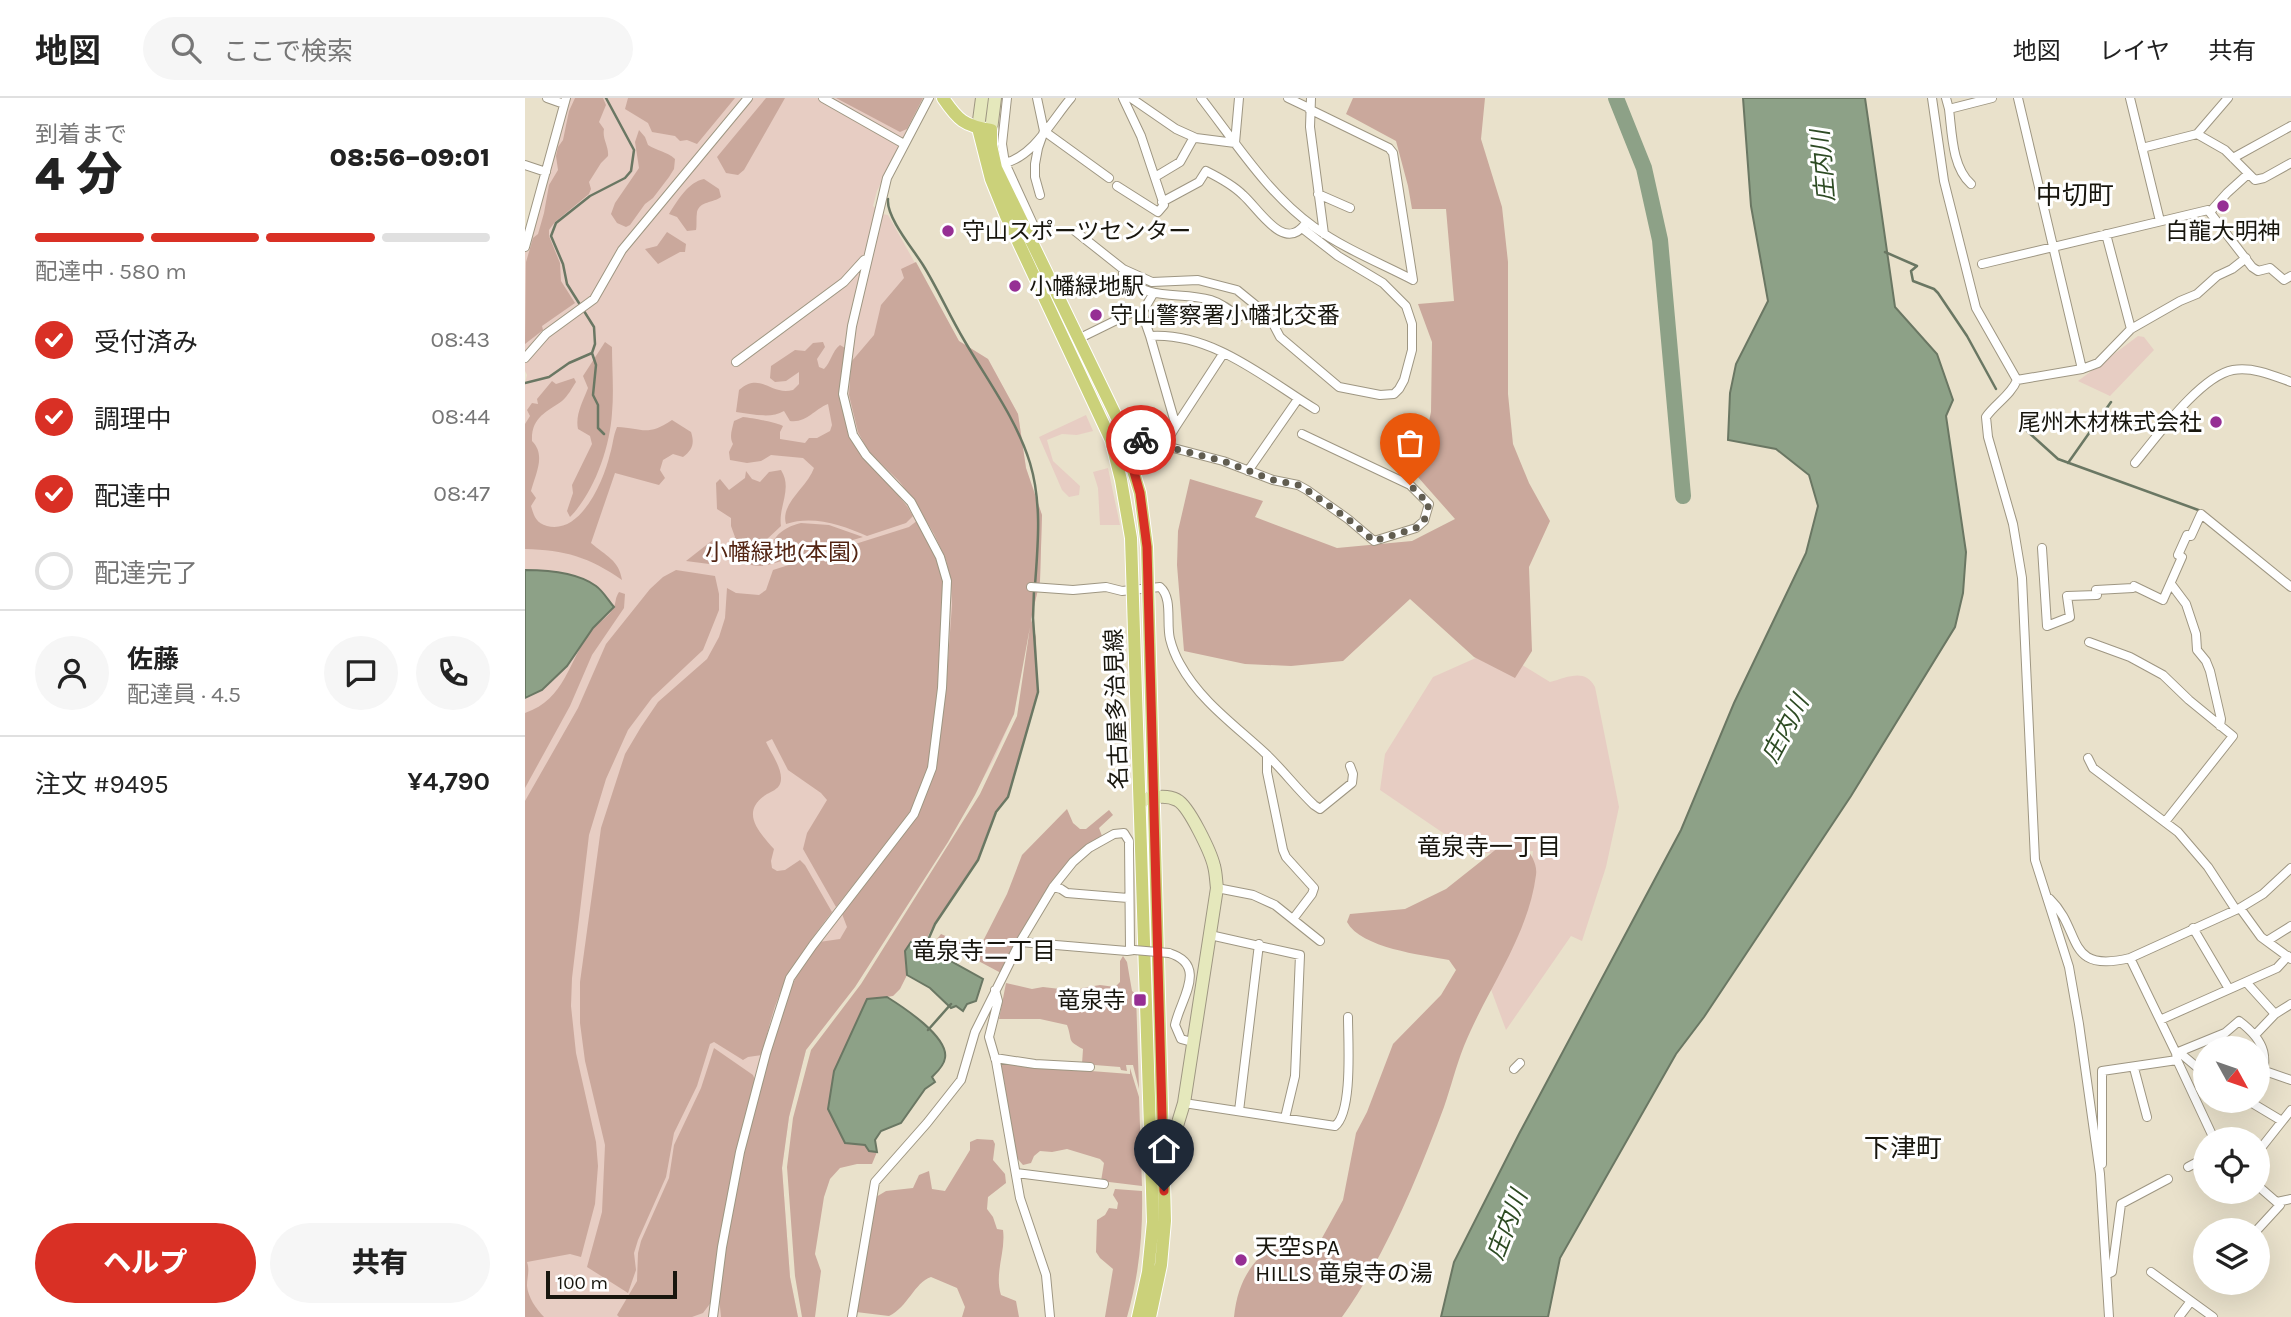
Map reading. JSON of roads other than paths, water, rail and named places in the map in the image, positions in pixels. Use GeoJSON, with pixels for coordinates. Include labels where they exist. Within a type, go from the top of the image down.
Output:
{"type":"FeatureCollection","features":[{"type":"Feature","properties":{"kind":"main road"},"geometry":{"type":"LineString","coordinates":[[943,98],[956,117],[984,129]]}},
{"type":"Feature","properties":{"kind":"main road","name":"名古屋多治見線"},"geometry":{"type":"LineString","coordinates":[[984,129],[996,168],[1117,418],[1140,493],[1147,547],[1162,1133],[1163,1246],[1150,1317]]}},
{"type":"Feature","properties":{"kind":"main road","name":"名古屋多治見線"},"geometry":{"type":"LineString","coordinates":[[984,129],[991,178],[1006,216],[1123,442],[1133,588],[1153,1222],[1148,1272],[1138,1317]]}},
{"type":"Feature","properties":{"kind":"street"},"geometry":{"type":"LineString","coordinates":[[525,247],[529,218],[546,172],[565,101],[547,98]]}},
{"type":"Feature","properties":{"kind":"street"},"geometry":{"type":"LineString","coordinates":[[526,355],[546,334],[588,303],[600,290],[622,250],[748,98]]}},
{"type":"Feature","properties":{"kind":"street"},"geometry":{"type":"LineString","coordinates":[[823,98],[904,144]]}},
{"type":"Feature","properties":{"kind":"street"},"geometry":{"type":"LineString","coordinates":[[713,1317],[722,1247],[740,1152],[790,978],[914,814],[932,768],[942,688],[947,581],[940,557],[911,502],[866,455],[853,435],[843,394],[852,326],[887,178],[929,98]]}},
{"type":"Feature","properties":{"kind":"street"},"geometry":{"type":"LineString","coordinates":[[982,98],[984,129]]}},
{"type":"Feature","properties":{"kind":"street"},"geometry":{"type":"LineString","coordinates":[[984,129],[995,98]]}},
{"type":"Feature","properties":{"kind":"street"},"geometry":{"type":"LineString","coordinates":[[1007,98],[1002,144],[1005,163],[1038,235],[1030,240]]}},
{"type":"Feature","properties":{"kind":"street"},"geometry":{"type":"LineString","coordinates":[[1037,98],[1044,131],[1035,164],[1040,195]]}},
{"type":"Feature","properties":{"kind":"street"},"geometry":{"type":"LineString","coordinates":[[1005,163],[1021,157],[1071,98]]}},
{"type":"Feature","properties":{"kind":"street"},"geometry":{"type":"LineString","coordinates":[[1117,186],[1159,212],[1164,205],[1140,136],[1122,98]]}},
{"type":"Feature","properties":{"kind":"street"},"geometry":{"type":"LineString","coordinates":[[1131,98],[1176,129],[1194,137],[1235,143]]}},
{"type":"Feature","properties":{"kind":"street"},"geometry":{"type":"LineString","coordinates":[[1075,230],[1123,269],[1151,282],[1198,280],[1233,288],[1269,316],[1280,337],[1339,387],[1380,394],[1394,394],[1399,389],[1412,349],[1412,324],[1406,306],[1383,283],[1338,256],[1305,225],[1266,184],[1201,98]]}},
{"type":"Feature","properties":{"kind":"street"},"geometry":{"type":"LineString","coordinates":[[1235,143],[1239,98]]}},
{"type":"Feature","properties":{"kind":"street"},"geometry":{"type":"LineString","coordinates":[[1288,98],[1389,148],[1393,153],[1413,281],[1305,225]]}},
{"type":"Feature","properties":{"kind":"street"},"geometry":{"type":"LineString","coordinates":[[1311,98],[1309,108],[1324,233]]}},
{"type":"Feature","properties":{"kind":"street"},"geometry":{"type":"LineString","coordinates":[[1932,98],[1944,181],[1976,308],[2017,380]]}},
{"type":"Feature","properties":{"kind":"street"},"geometry":{"type":"LineString","coordinates":[[1946,98],[1955,154],[1965,178],[1971,184]]}},
{"type":"Feature","properties":{"kind":"street"},"geometry":{"type":"LineString","coordinates":[[1949,109],[1992,98]]}},
{"type":"Feature","properties":{"kind":"street"},"geometry":{"type":"LineString","coordinates":[[2018,98],[2082,369]]}},
{"type":"Feature","properties":{"kind":"street"},"geometry":{"type":"LineString","coordinates":[[2130,98],[2160,221]]}},
{"type":"Feature","properties":{"kind":"street"},"geometry":{"type":"LineString","coordinates":[[2142,148],[2197,134],[2228,98]]}},
{"type":"Feature","properties":{"kind":"street"},"geometry":{"type":"LineString","coordinates":[[2233,158],[2291,126]]}},
{"type":"Feature","properties":{"kind":"street"},"geometry":{"type":"LineString","coordinates":[[1044,131],[1109,178]]}},
{"type":"Feature","properties":{"kind":"street"},"geometry":{"type":"LineString","coordinates":[[2197,134],[2221,147],[2248,174],[2258,180],[2291,163]]}},
{"type":"Feature","properties":{"kind":"street"},"geometry":{"type":"LineString","coordinates":[[1155,177],[1180,162],[1194,137]]}},
{"type":"Feature","properties":{"kind":"street"},"geometry":{"type":"LineString","coordinates":[[525,165],[546,172]]}},
{"type":"Feature","properties":{"kind":"street"},"geometry":{"type":"LineString","coordinates":[[1162,202],[1199,182],[1206,170],[1241,193],[1278,231],[1291,235],[1305,225]]}},
{"type":"Feature","properties":{"kind":"street"},"geometry":{"type":"LineString","coordinates":[[2210,212],[2248,174]]}},
{"type":"Feature","properties":{"kind":"street"},"geometry":{"type":"LineString","coordinates":[[1318,194],[1350,208]]}},
{"type":"Feature","properties":{"kind":"street"},"geometry":{"type":"LineString","coordinates":[[1982,264],[2200,211],[2210,212],[2258,271],[2270,268],[2284,280],[2291,276]]}},
{"type":"Feature","properties":{"kind":"street"},"geometry":{"type":"LineString","coordinates":[[2106,234],[2131,329]]}},
{"type":"Feature","properties":{"kind":"street"},"geometry":{"type":"LineString","coordinates":[[2017,380],[2082,369],[2098,363],[2131,329],[2197,294],[2217,276],[2246,258]]}},
{"type":"Feature","properties":{"kind":"street"},"geometry":{"type":"LineString","coordinates":[[736,362],[844,282],[864,260]]}},
{"type":"Feature","properties":{"kind":"street"},"geometry":{"type":"LineString","coordinates":[[1123,269],[1126,280],[1153,294],[1213,301],[1239,317]]}},
{"type":"Feature","properties":{"kind":"street"},"geometry":{"type":"LineString","coordinates":[[1153,294],[1142,313],[1176,426]]}},
{"type":"Feature","properties":{"kind":"street"},"geometry":{"type":"LineString","coordinates":[[1078,339],[1131,313],[1142,313]]}},
{"type":"Feature","properties":{"kind":"street"},"geometry":{"type":"LineString","coordinates":[[1150,336],[1195,341],[1262,374],[1315,409]]}},
{"type":"Feature","properties":{"kind":"street"},"geometry":{"type":"LineString","coordinates":[[1164,446],[1223,354]]}},
{"type":"Feature","properties":{"kind":"street"},"geometry":{"type":"LineString","coordinates":[[2135,463],[2190,399],[2217,375],[2234,370],[2261,370],[2291,382]]}},
{"type":"Feature","properties":{"kind":"street"},"geometry":{"type":"LineString","coordinates":[[2017,380],[2013,390],[1993,406],[1986,417],[1988,437],[2014,524],[2022,578],[2035,860],[2069,967],[2100,1174],[2109,1317]]}},
{"type":"Feature","properties":{"kind":"street"},"geometry":{"type":"LineString","coordinates":[[1248,471],[1298,399]]}},
{"type":"Feature","properties":{"kind":"street"},"geometry":{"type":"LineString","coordinates":[[1123,442],[1164,446],[1223,461],[1307,490],[1374,541],[1416,528],[1424,521],[1429,504],[1410,485],[1302,434]]}},
{"type":"Feature","properties":{"kind":"street"},"geometry":{"type":"LineString","coordinates":[[2042,548],[2047,626],[2070,617],[2067,596],[2097,595],[2096,590],[2134,586],[2163,600],[2182,557],[2178,555],[2201,514],[2291,587]]}},
{"type":"Feature","properties":{"kind":"street"},"geometry":{"type":"LineString","coordinates":[[2171,584],[2186,604],[2196,634],[2197,650],[2210,671],[2221,719],[2220,726]]}},
{"type":"Feature","properties":{"kind":"street"},"geometry":{"type":"LineString","coordinates":[[1031,587],[1073,590],[1106,587],[1122,591],[1160,587],[1165,592],[1170,642],[1193,684],[1221,715],[1267,755],[1320,809],[1352,783],[1350,766]]}},
{"type":"Feature","properties":{"kind":"street"},"geometry":{"type":"LineString","coordinates":[[2089,642],[2130,657],[2163,675],[2233,736],[2165,822]]}},
{"type":"Feature","properties":{"kind":"street"},"geometry":{"type":"LineString","coordinates":[[1267,755],[1267,772],[1283,850],[1286,857],[1314,888],[1313,894],[1293,919]]}},
{"type":"Feature","properties":{"kind":"street"},"geometry":{"type":"LineString","coordinates":[[2088,758],[2093,768],[2178,832],[2194,849],[2238,909],[2267,941],[2289,958],[2277,968],[2160,1020]]}},
{"type":"Feature","properties":{"kind":"street"},"geometry":{"type":"LineString","coordinates":[[1140,801],[1154,797],[1172,798],[1181,802],[1208,851],[1214,866],[1217,888],[1184,1103],[1177,1126],[1162,1133]]}},
{"type":"Feature","properties":{"kind":"street"},"geometry":{"type":"LineString","coordinates":[[852,1317],[874,1182],[961,1080],[975,1032],[995,990],[1053,887],[1073,862],[1089,848],[1114,834],[1124,833],[1129,841],[1128,898],[1132,949]]}},
{"type":"Feature","properties":{"kind":"street"},"geometry":{"type":"LineString","coordinates":[[2048,897],[2060,911],[2083,954],[2093,961],[2104,962],[2130,958],[2238,909],[2263,894],[2291,868]]}},
{"type":"Feature","properties":{"kind":"street"},"geometry":{"type":"LineString","coordinates":[[1053,887],[1061,888],[1067,893],[1128,898]]}},
{"type":"Feature","properties":{"kind":"street"},"geometry":{"type":"LineString","coordinates":[[1217,888],[1253,895],[1275,905],[1320,941]]}},
{"type":"Feature","properties":{"kind":"street"},"geometry":{"type":"LineString","coordinates":[[2267,941],[2291,926]]}},
{"type":"Feature","properties":{"kind":"street"},"geometry":{"type":"LineString","coordinates":[[2193,928],[2229,989]]}},
{"type":"Feature","properties":{"kind":"street"},"geometry":{"type":"LineString","coordinates":[[1210,935],[1300,955],[1296,1076],[1285,1118]]}},
{"type":"Feature","properties":{"kind":"street"},"geometry":{"type":"LineString","coordinates":[[1020,942],[1127,951],[1132,949],[1168,953],[1183,960],[1189,969],[1189,988],[1175,1025],[1181,1039],[1192,1042]]}},
{"type":"Feature","properties":{"kind":"street"},"geometry":{"type":"LineString","coordinates":[[1239,1111],[1259,944]]}},
{"type":"Feature","properties":{"kind":"street"},"geometry":{"type":"LineString","coordinates":[[2130,958],[2209,1127]]}},
{"type":"Feature","properties":{"kind":"street"},"geometry":{"type":"LineString","coordinates":[[2246,982],[2275,1014]]}},
{"type":"Feature","properties":{"kind":"street"},"geometry":{"type":"LineString","coordinates":[[995,990],[998,1001],[989,1037],[1020,1198],[1046,1275],[1050,1317]]}},
{"type":"Feature","properties":{"kind":"street"},"geometry":{"type":"LineString","coordinates":[[2100,1174],[2103,1152],[2102,1071],[2134,1068],[2177,1055],[2225,1033],[2239,1021],[2255,1035],[2275,1014],[2291,1004]]}},
{"type":"Feature","properties":{"kind":"street"},"geometry":{"type":"LineString","coordinates":[[1184,1103],[1335,1126],[1344,1110],[1348,1017]]}},
{"type":"Feature","properties":{"kind":"street"},"geometry":{"type":"LineString","coordinates":[[2177,1055],[2193,1066]]}},
{"type":"Feature","properties":{"kind":"street"},"geometry":{"type":"LineString","coordinates":[[995,1058],[1035,1064],[1090,1067]]}},
{"type":"Feature","properties":{"kind":"street"},"geometry":{"type":"LineString","coordinates":[[2134,1068],[2147,1117]]}},
{"type":"Feature","properties":{"kind":"street"},"geometry":{"type":"LineString","coordinates":[[2270,1074],[2291,1080]]}},
{"type":"Feature","properties":{"kind":"street"},"geometry":{"type":"LineString","coordinates":[[2270,1136],[2291,1110]]}},
{"type":"Feature","properties":{"kind":"street"},"geometry":{"type":"LineString","coordinates":[[2269,1113],[2282,1121]]}},
{"type":"Feature","properties":{"kind":"street"},"geometry":{"type":"LineString","coordinates":[[2188,1167],[2193,1164]]}},
{"type":"Feature","properties":{"kind":"street"},"geometry":{"type":"LineString","coordinates":[[1016,1173],[1104,1184]]}},
{"type":"Feature","properties":{"kind":"street"},"geometry":{"type":"LineString","coordinates":[[2108,1274],[2112,1272],[2121,1204],[2168,1179]]}},
{"type":"Feature","properties":{"kind":"street"},"geometry":{"type":"LineString","coordinates":[[2268,1218],[2280,1205],[2270,1196]]}},
{"type":"Feature","properties":{"kind":"street"},"geometry":{"type":"LineString","coordinates":[[2277,1202],[2291,1199]]}},
{"type":"Feature","properties":{"kind":"street"},"geometry":{"type":"LineString","coordinates":[[2151,1272],[2213,1317]]}},
{"type":"Feature","properties":{"kind":"street"},"geometry":{"type":"LineString","coordinates":[[2179,1317],[2191,1301]]}},
{"type":"Feature","properties":{"kind":"water","name":"庄内川"},"geometry":{"type":"Polygon","coordinates":[[[1743,98],[1865,98],[1895,307],[1937,354],[1953,400],[1946,416],[1966,552],[1963,593],[1955,627],[1851,796],[1704,1017],[1676,1054],[1560,1258],[1548,1317],[1441,1317],[1454,1262],[1681,830],[1734,703],[1806,553],[1818,506],[1809,475],[1776,449],[1728,440],[1730,393],[1736,364],[1768,301],[1751,206],[1743,98]]]}},
{"type":"Feature","properties":{"kind":"water"},"geometry":{"type":"Polygon","coordinates":[[[525,570],[552,571],[588,581],[599,588],[614,607],[593,628],[567,666],[542,690],[525,698],[525,570]]]}},
{"type":"Feature","properties":{"kind":"water"},"geometry":{"type":"Polygon","coordinates":[[[911,942],[983,979],[976,1001],[967,1004],[963,1011],[956,1006],[951,1008],[930,988],[907,975],[905,951],[911,942]]]}},
{"type":"Feature","properties":{"kind":"water"},"geometry":{"type":"Polygon","coordinates":[[[887,997],[933,1032],[940,1041],[945,1058],[932,1077],[935,1082],[925,1089],[901,1123],[881,1131],[875,1140],[877,1152],[869,1151],[865,1145],[845,1143],[828,1109],[834,1071],[867,999],[887,997]]]}},
{"type":"Feature","properties":{"kind":"waterway"},"geometry":{"type":"LineString","coordinates":[[604,434],[598,428],[598,405],[593,395],[596,365],[592,353],[595,344],[594,327],[567,284],[563,264],[551,236],[556,223],[590,196],[625,178],[631,171],[634,150],[606,98]]}},
{"type":"Feature","properties":{"kind":"waterway"},"geometry":{"type":"LineString","coordinates":[[1616,98],[1644,168],[1660,240],[1683,496]]}},
{"type":"Feature","properties":{"kind":"waterway"},"geometry":{"type":"LineString","coordinates":[[888,199],[891,215],[928,274],[1024,446],[1034,478],[1038,508],[1035,585]]}},
{"type":"Feature","properties":{"kind":"waterway"},"geometry":{"type":"LineString","coordinates":[[1885,252],[1917,266],[1911,271],[1913,281],[1938,293],[1967,336],[1996,389]]}},
{"type":"Feature","properties":{"kind":"waterway"},"geometry":{"type":"LineString","coordinates":[[525,383],[549,377],[569,363],[592,353]]}},
{"type":"Feature","properties":{"kind":"waterway"},"geometry":{"type":"LineString","coordinates":[[2068,463],[2111,402]]}},
{"type":"Feature","properties":{"kind":"waterway"},"geometry":{"type":"LineString","coordinates":[[2027,431],[2058,459],[2201,511]]}},
{"type":"Feature","properties":{"kind":"waterway"},"geometry":{"type":"LineString","coordinates":[[925,947],[935,924],[978,860],[996,812],[1008,797],[1038,692],[1034,590]]}},
{"type":"Feature","properties":{"kind":"waterway"},"geometry":{"type":"LineString","coordinates":[[928,1030],[951,1004]]}},
{"type":"Feature","properties":{"kind":"place","name":"白龍大明神"},"geometry":{"type":"Point","coordinates":[2223,206]}},
{"type":"Feature","properties":{"kind":"place","name":"守山スポーツセンター"},"geometry":{"type":"Point","coordinates":[948,231]}},
{"type":"Feature","properties":{"kind":"place","name":"小幡緑地駅"},"geometry":{"type":"Point","coordinates":[1015,286]}},
{"type":"Feature","properties":{"kind":"place","name":"守山警察署小幡北交番"},"geometry":{"type":"Point","coordinates":[1096,315]}},
{"type":"Feature","properties":{"kind":"place","name":"尾州木材株式会社"},"geometry":{"type":"Point","coordinates":[2216,422]}},
{"type":"Feature","properties":{"kind":"place","name":"竜泉寺"},"geometry":{"type":"Point","coordinates":[1140,1000]}},
{"type":"Feature","properties":{"kind":"place","name":"天空SPA HILLS 竜泉寺の湯"},"geometry":{"type":"Point","coordinates":[1241,1260]}},
{"type":"Feature","properties":{"kind":"district","name":"中切町"},"geometry":{"type":"Point","coordinates":[2075,195]}},
{"type":"Feature","properties":{"kind":"district","name":"竜泉寺一丁目"},"geometry":{"type":"Point","coordinates":[1489,847]}},
{"type":"Feature","properties":{"kind":"district","name":"竜泉寺二丁目"},"geometry":{"type":"Point","coordinates":[984,951]}},
{"type":"Feature","properties":{"kind":"district","name":"下津町"},"geometry":{"type":"Point","coordinates":[1903,1148]}},
{"type":"Feature","properties":{"kind":"park label","name":"小幡緑地(本園)"},"geometry":{"type":"Point","coordinates":[782,552]}}]}
